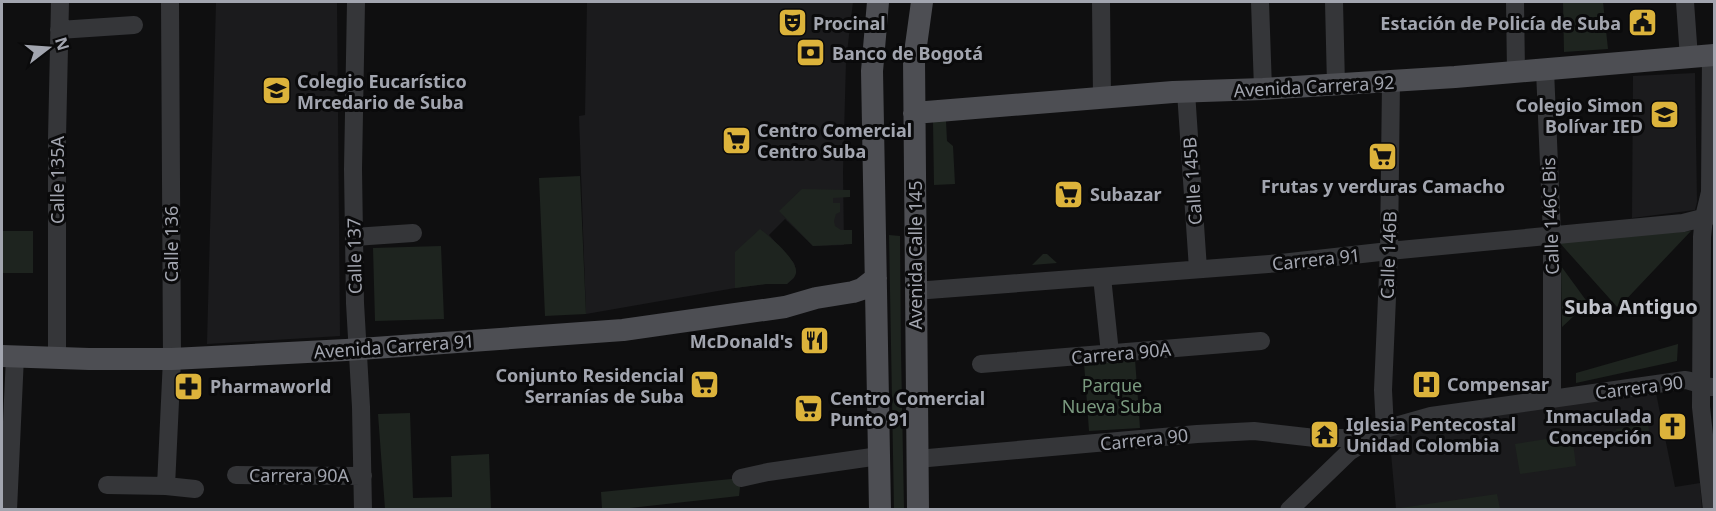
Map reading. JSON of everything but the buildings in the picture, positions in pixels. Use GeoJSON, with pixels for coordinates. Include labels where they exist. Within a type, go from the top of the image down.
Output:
{"type":"FeatureCollection","features":[{"type":"Feature","properties":{"kind":"main road"},"geometry":{"type":"LineString","coordinates":[[878,2],[872,71],[880,510]]}},
{"type":"Feature","properties":{"kind":"main road","name":"Avenida Calle 145"},"geometry":{"type":"LineString","coordinates":[[918,510],[914,60],[922,2]]}},
{"type":"Feature","properties":{"kind":"main road","name":"Avenida Carrera 92"},"geometry":{"type":"LineString","coordinates":[[914,113],[1185,92],[1336,85],[1545,70],[1713,55]]}},
{"type":"Feature","properties":{"kind":"main road","name":"Avenida Carrera 91"},"geometry":{"type":"LineString","coordinates":[[8,356],[172,358],[358,349],[623,330],[784,307],[816,298],[853,292],[862,289],[876,278]]}},
{"type":"Feature","properties":{"kind":"main road","name":"Avenida Carrera 91"},"geometry":{"type":"LineString","coordinates":[[784,307],[852,307],[863,310],[877,323]]}},
{"type":"Feature","properties":{"kind":"street","name":"Calle 135A"},"geometry":{"type":"LineString","coordinates":[[57,358],[57,138],[60,2]]}},
{"type":"Feature","properties":{"kind":"street","name":"Calle 136"},"geometry":{"type":"LineString","coordinates":[[166,486],[172,358],[170,2]]}},
{"type":"Feature","properties":{"kind":"street","name":"Calle 137"},"geometry":{"type":"LineString","coordinates":[[356,2],[353,169],[355,303],[363,510]]}},
{"type":"Feature","properties":{"kind":"street"},"geometry":{"type":"LineString","coordinates":[[1101,2],[1102,98]]}},
{"type":"Feature","properties":{"kind":"street"},"geometry":{"type":"LineString","coordinates":[[1260,2],[1263,89]]}},
{"type":"Feature","properties":{"kind":"street"},"geometry":{"type":"LineString","coordinates":[[1334,2],[1336,85]]}},
{"type":"Feature","properties":{"kind":"street"},"geometry":{"type":"LineString","coordinates":[[1515,2],[1516,72]]}},
{"type":"Feature","properties":{"kind":"street"},"geometry":{"type":"LineString","coordinates":[[1685,2],[1689,58]]}},
{"type":"Feature","properties":{"kind":"street"},"geometry":{"type":"LineString","coordinates":[[59,30],[134,25]]}},
{"type":"Feature","properties":{"kind":"street"},"geometry":{"type":"LineString","coordinates":[[1712,510],[1702,415],[1708,386],[1702,237],[1709,216],[1713,55]]}},
{"type":"Feature","properties":{"kind":"street","name":"Calle 146C Bis"},"geometry":{"type":"LineString","coordinates":[[1545,70],[1552,235],[1552,398]]}},
{"type":"Feature","properties":{"kind":"street","name":"Calle 146B"},"geometry":{"type":"LineString","coordinates":[[1378,433],[1383,390],[1389,251],[1391,81]]}},
{"type":"Feature","properties":{"kind":"street","name":"Calle 145B"},"geometry":{"type":"LineString","coordinates":[[1185,92],[1198,269]]}},
{"type":"Feature","properties":{"kind":"street","name":"Carrera 91"},"geometry":{"type":"LineString","coordinates":[[915,291],[1281,263],[1683,223],[1709,216]]}},
{"type":"Feature","properties":{"kind":"street"},"geometry":{"type":"LineString","coordinates":[[354,237],[413,233]]}},
{"type":"Feature","properties":{"kind":"street"},"geometry":{"type":"LineString","coordinates":[[1102,277],[1110,353]]}},
{"type":"Feature","properties":{"kind":"street","name":"Carrera 90A"},"geometry":{"type":"LineString","coordinates":[[981,364],[1261,341]]}},
{"type":"Feature","properties":{"kind":"street"},"geometry":{"type":"LineString","coordinates":[[8,356],[6,449],[8,510]]}},
{"type":"Feature","properties":{"kind":"street","name":"Carrera 90"},"geometry":{"type":"LineString","coordinates":[[917,459],[1197,434],[1254,431],[1315,438],[1378,433],[1431,417],[1552,398],[1685,380],[1708,386]]}},
{"type":"Feature","properties":{"kind":"street"},"geometry":{"type":"LineString","coordinates":[[1289,510],[1349,452],[1378,433]]}},
{"type":"Feature","properties":{"kind":"street"},"geometry":{"type":"LineString","coordinates":[[741,478],[879,456]]}},
{"type":"Feature","properties":{"kind":"street","name":"Carrera 90A"},"geometry":{"type":"LineString","coordinates":[[236,475],[363,476]]}},
{"type":"Feature","properties":{"kind":"street"},"geometry":{"type":"LineString","coordinates":[[107,485],[195,489]]}},
{"type":"Feature","properties":{"kind":"shaded area","name":"Colegio Eucarístico Mrcedario de Suba"},"geometry":{"type":"Polygon","coordinates":[[[216,2],[337,2],[340,336],[207,344],[216,2]]]}},
{"type":"Feature","properties":{"kind":"shaded area"},"geometry":{"type":"Polygon","coordinates":[[[587,2],[853,2],[846,61],[844,245],[813,246],[785,219],[769,235],[794,263],[796,270],[794,278],[787,284],[735,288],[586,314],[579,116],[585,115],[587,2]]]}},
{"type":"Feature","properties":{"kind":"shaded area","name":"Colegio Simon Bolívar IED"},"geometry":{"type":"Polygon","coordinates":[[[1695,73],[1697,202],[1695,210],[1632,218],[1633,76],[1695,73]]]}},
{"type":"Feature","properties":{"kind":"shaded area"},"geometry":{"type":"Polygon","coordinates":[[[1655,388],[1675,487],[1700,483],[1702,509],[1396,509],[1389,431],[1655,388]]]}},
{"type":"Feature","properties":{"kind":"green space"},"geometry":{"type":"Polygon","coordinates":[[[1563,2],[1603,2],[1608,49],[1564,52],[1563,2]]]}},
{"type":"Feature","properties":{"kind":"green space"},"geometry":{"type":"Polygon","coordinates":[[[933,121],[946,121],[947,141],[953,146],[955,184],[934,185],[933,121]]]}},
{"type":"Feature","properties":{"kind":"green space"},"geometry":{"type":"Polygon","coordinates":[[[580,176],[586,314],[545,316],[539,178],[580,176]]]}},
{"type":"Feature","properties":{"kind":"green space"},"geometry":{"type":"Polygon","coordinates":[[[802,189],[850,190],[850,197],[833,198],[833,203],[840,203],[840,212],[836,214],[834,221],[835,226],[841,230],[852,230],[852,244],[813,246],[779,211],[802,189]]]}},
{"type":"Feature","properties":{"kind":"green space"},"geometry":{"type":"Polygon","coordinates":[[[760,229],[788,255],[796,273],[787,284],[735,288],[735,252],[760,229]]]}},
{"type":"Feature","properties":{"kind":"green space"},"geometry":{"type":"Polygon","coordinates":[[[2,231],[33,231],[33,273],[2,273],[2,231]]]}},
{"type":"Feature","properties":{"kind":"green space"},"geometry":{"type":"Polygon","coordinates":[[[1691,231],[1618,308],[1558,241],[1691,231]]]}},
{"type":"Feature","properties":{"kind":"green space"},"geometry":{"type":"Polygon","coordinates":[[[889,235],[900,236],[904,509],[894,509],[889,235]]]}},
{"type":"Feature","properties":{"kind":"green space"},"geometry":{"type":"Polygon","coordinates":[[[441,246],[444,319],[375,321],[373,248],[441,246]]]}},
{"type":"Feature","properties":{"kind":"green space"},"geometry":{"type":"Polygon","coordinates":[[[1043,254],[1047,254],[1057,263],[1032,265],[1043,254]]]}},
{"type":"Feature","properties":{"kind":"green space"},"geometry":{"type":"Polygon","coordinates":[[[1561,266],[1588,303],[1562,327],[1561,266]]]}},
{"type":"Feature","properties":{"kind":"green space"},"geometry":{"type":"Polygon","coordinates":[[[1678,344],[1677,361],[1576,383],[1576,373],[1678,344]]]}},
{"type":"Feature","properties":{"kind":"green space","name":"Parque Nueva Suba"},"geometry":{"type":"Polygon","coordinates":[[[1135,359],[1140,428],[1089,431],[1084,362],[1135,359]]]}},
{"type":"Feature","properties":{"kind":"green space"},"geometry":{"type":"Polygon","coordinates":[[[410,413],[413,498],[452,497],[451,456],[489,454],[491,509],[385,509],[378,414],[410,413]]]}},
{"type":"Feature","properties":{"kind":"green space"},"geometry":{"type":"Polygon","coordinates":[[[1648,424],[1651,442],[1619,447],[1616,429],[1648,424]]]}},
{"type":"Feature","properties":{"kind":"green space"},"geometry":{"type":"Polygon","coordinates":[[[1572,435],[1576,466],[1520,474],[1515,444],[1572,435]]]}},
{"type":"Feature","properties":{"kind":"green space"},"geometry":{"type":"Polygon","coordinates":[[[741,478],[739,496],[630,509],[602,509],[601,492],[741,478]]]}},
{"type":"Feature","properties":{"kind":"green space"},"geometry":{"type":"Polygon","coordinates":[[[1497,494],[1500,509],[1400,509],[1400,508],[1497,494]]]}},
{"type":"Feature","properties":{"kind":"place","name":"Procinal"},"geometry":{"type":"Point","coordinates":[792,23]}},
{"type":"Feature","properties":{"kind":"place","name":"Estación de Policía de Suba"},"geometry":{"type":"Point","coordinates":[1642,23]}},
{"type":"Feature","properties":{"kind":"place","name":"Banco de Bogotá"},"geometry":{"type":"Point","coordinates":[811,53]}},
{"type":"Feature","properties":{"kind":"place","name":"Colegio Eucarístico Mrcedario de Suba"},"geometry":{"type":"Point","coordinates":[276,91]}},
{"type":"Feature","properties":{"kind":"place","name":"Colegio Simon Bolívar IED"},"geometry":{"type":"Point","coordinates":[1664,115]}},
{"type":"Feature","properties":{"kind":"place","name":"Centro Comercial Centro Suba"},"geometry":{"type":"Point","coordinates":[736,140]}},
{"type":"Feature","properties":{"kind":"place","name":"Frutas y verduras Camacho"},"geometry":{"type":"Point","coordinates":[1383,157]}},
{"type":"Feature","properties":{"kind":"place","name":"Subazar"},"geometry":{"type":"Point","coordinates":[1069,194]}},
{"type":"Feature","properties":{"kind":"place","name":"McDonald's"},"geometry":{"type":"Point","coordinates":[814,341]}},
{"type":"Feature","properties":{"kind":"place","name":"Compensar"},"geometry":{"type":"Point","coordinates":[1426,384]}},
{"type":"Feature","properties":{"kind":"place","name":"Conjunto Residencial Serranías de Suba"},"geometry":{"type":"Point","coordinates":[705,385]}},
{"type":"Feature","properties":{"kind":"place","name":"Pharmaworld"},"geometry":{"type":"Point","coordinates":[189,386]}},
{"type":"Feature","properties":{"kind":"place","name":"Centro Comercial Punto 91"},"geometry":{"type":"Point","coordinates":[809,408]}},
{"type":"Feature","properties":{"kind":"place","name":"Inmaculada Concepción"},"geometry":{"type":"Point","coordinates":[1673,426]}},
{"type":"Feature","properties":{"kind":"place","name":"Iglesia Pentecostal Unidad Colombia"},"geometry":{"type":"Point","coordinates":[1325,434]}},
{"type":"Feature","properties":{"kind":"district","name":"Suba Antiguo"},"geometry":{"type":"Point","coordinates":[1631,306]}}]}
